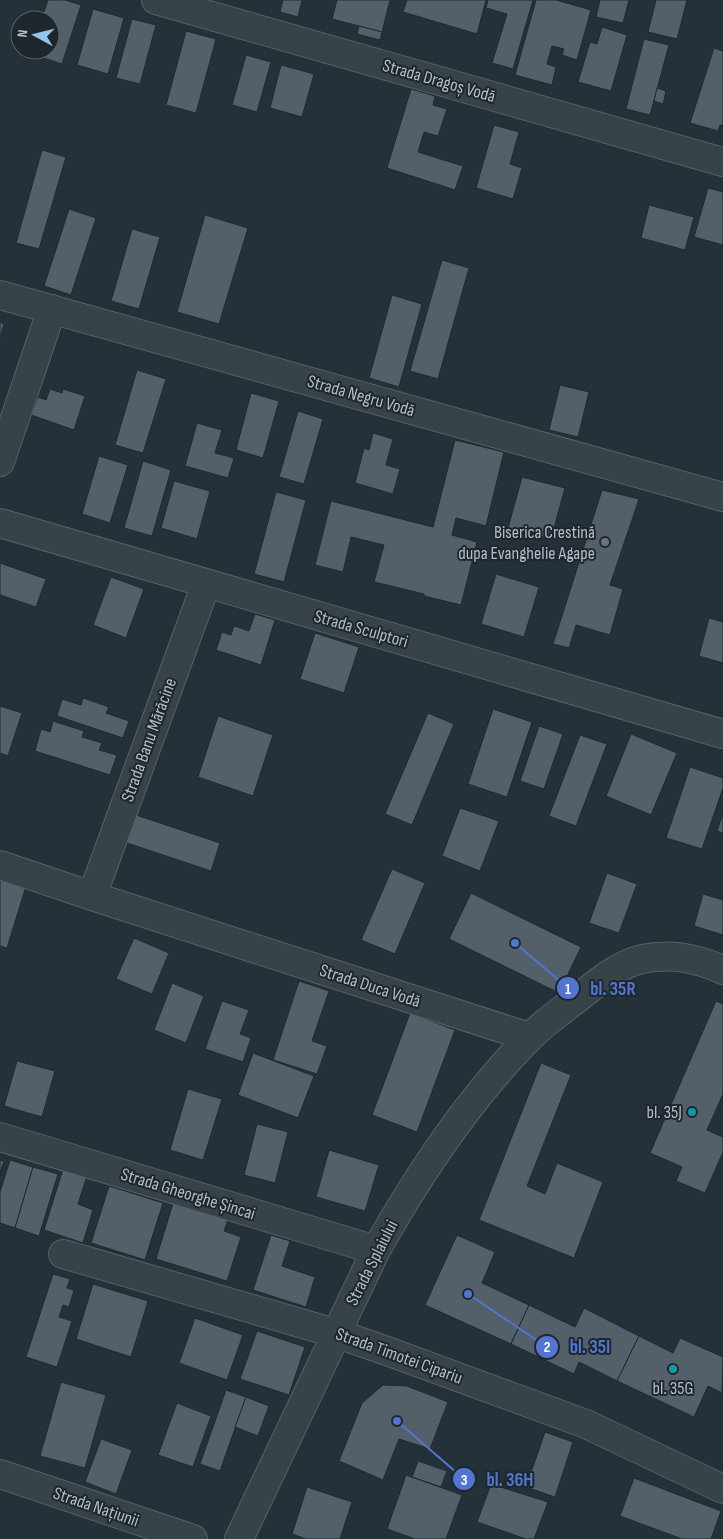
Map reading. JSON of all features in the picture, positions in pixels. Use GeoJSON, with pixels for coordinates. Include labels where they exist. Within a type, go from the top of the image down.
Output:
{"type":"FeatureCollection","features":[{"type":"Feature","properties":{"kind":"street","name":"Strada Dragoș Vodă"},"geometry":{"type":"LineString","coordinates":[[156,0],[723,162]]}},
{"type":"Feature","properties":{"kind":"street","name":"Strada Negru Vodă"},"geometry":{"type":"LineString","coordinates":[[0,294],[723,497]]}},
{"type":"Feature","properties":{"kind":"street"},"geometry":{"type":"LineString","coordinates":[[0,462],[52,309]]}},
{"type":"Feature","properties":{"kind":"street","name":"Strada Sculptori"},"geometry":{"type":"LineString","coordinates":[[0,523],[723,734]]}},
{"type":"Feature","properties":{"kind":"street","name":"Strada Banu Mărăcine"},"geometry":{"type":"LineString","coordinates":[[92,896],[206,584]]}},
{"type":"Feature","properties":{"kind":"street","name":"Strada Duca Vodă"},"geometry":{"type":"LineString","coordinates":[[0,865],[529,1037]]}},
{"type":"Feature","properties":{"kind":"street"},"geometry":{"type":"LineString","coordinates":[[529,1037],[596,984],[621,968],[641,960],[664,956],[681,956],[700,960],[723,970]]}},
{"type":"Feature","properties":{"kind":"street","name":"Strada Splaiului"},"geometry":{"type":"LineString","coordinates":[[239,1539],[338,1334],[376,1250],[405,1202],[469,1107],[529,1037]]}},
{"type":"Feature","properties":{"kind":"street","name":"Strada Gheorghe Șincai"},"geometry":{"type":"LineString","coordinates":[[0,1137],[376,1250]]}},
{"type":"Feature","properties":{"kind":"street","name":"Strada Timotei Cipariu"},"geometry":{"type":"LineString","coordinates":[[64,1254],[338,1334],[586,1424],[723,1489]]}},
{"type":"Feature","properties":{"kind":"street","name":"Strada Națiunii"},"geometry":{"type":"LineString","coordinates":[[0,1474],[193,1539]]}},
{"type":"Feature","properties":{"kind":"building"},"geometry":{"type":"Polygon","coordinates":[[[48,0],[65,0],[81,5],[62,64],[50,60],[60,60],[60,10],[44,10],[48,0]]]}},
{"type":"Feature","properties":{"kind":"building"},"geometry":{"type":"Polygon","coordinates":[[[283,0],[302,0],[298,17],[280,12],[283,0]]]}},
{"type":"Feature","properties":{"kind":"building"},"geometry":{"type":"Polygon","coordinates":[[[337,0],[390,0],[382,32],[332,19],[337,0]]]}},
{"type":"Feature","properties":{"kind":"building"},"geometry":{"type":"Polygon","coordinates":[[[407,0],[486,0],[477,34],[403,12],[407,0]]]}},
{"type":"Feature","properties":{"kind":"building"},"geometry":{"type":"Polygon","coordinates":[[[488,0],[533,0],[513,69],[492,63],[507,14],[486,8],[488,0]]]}},
{"type":"Feature","properties":{"kind":"building"},"geometry":{"type":"Polygon","coordinates":[[[536,0],[556,0],[591,10],[577,60],[562,55],[564,49],[552,46],[547,64],[556,67],[552,85],[515,75],[536,0]]]}},
{"type":"Feature","properties":{"kind":"building"},"geometry":{"type":"Polygon","coordinates":[[[600,0],[629,0],[623,23],[596,17],[600,0]]]}},
{"type":"Feature","properties":{"kind":"building"},"geometry":{"type":"Polygon","coordinates":[[[656,0],[687,0],[677,39],[648,32],[656,0]]]}},
{"type":"Feature","properties":{"kind":"building"},"geometry":{"type":"Polygon","coordinates":[[[93,9],[124,18],[108,74],[77,65],[93,9]]]}},
{"type":"Feature","properties":{"kind":"building"},"geometry":{"type":"Polygon","coordinates":[[[132,19],[156,25],[140,84],[116,78],[132,19]]]}},
{"type":"Feature","properties":{"kind":"building"},"geometry":{"type":"Polygon","coordinates":[[[359,26],[382,32],[380,40],[357,34],[359,26]]]}},
{"type":"Feature","properties":{"kind":"building"},"geometry":{"type":"Polygon","coordinates":[[[602,27],[627,35],[611,91],[578,82],[590,42],[597,44],[602,27]]]}},
{"type":"Feature","properties":{"kind":"building"},"geometry":{"type":"Polygon","coordinates":[[[186,31],[216,39],[196,113],[166,105],[186,31]]]}},
{"type":"Feature","properties":{"kind":"building"},"geometry":{"type":"Polygon","coordinates":[[[644,39],[669,45],[650,115],[626,109],[644,39]]]}},
{"type":"Feature","properties":{"kind":"building"},"geometry":{"type":"Polygon","coordinates":[[[714,48],[723,51],[723,126],[720,125],[718,131],[690,123],[714,48]]]}},
{"type":"Feature","properties":{"kind":"building"},"geometry":{"type":"Polygon","coordinates":[[[246,55],[271,62],[257,112],[232,105],[246,55]]]}},
{"type":"Feature","properties":{"kind":"building"},"geometry":{"type":"Polygon","coordinates":[[[281,65],[314,74],[302,117],[270,108],[281,65]]]}},
{"type":"Feature","properties":{"kind":"building"},"geometry":{"type":"Polygon","coordinates":[[[657,88],[666,91],[663,104],[654,101],[657,88]]]}},
{"type":"Feature","properties":{"kind":"building"},"geometry":{"type":"Polygon","coordinates":[[[411,89],[435,96],[433,105],[447,109],[438,136],[424,132],[418,152],[463,166],[455,190],[387,168],[411,89]]]}},
{"type":"Feature","properties":{"kind":"building"},"geometry":{"type":"Polygon","coordinates":[[[494,125],[519,132],[510,164],[522,168],[513,199],[476,188],[494,125]]]}},
{"type":"Feature","properties":{"kind":"building"},"geometry":{"type":"Polygon","coordinates":[[[42,150],[66,157],[39,249],[16,243],[42,150]]]}},
{"type":"Feature","properties":{"kind":"building"},"geometry":{"type":"Polygon","coordinates":[[[708,188],[723,192],[723,245],[694,237],[708,188]]]}},
{"type":"Feature","properties":{"kind":"building"},"geometry":{"type":"Polygon","coordinates":[[[649,205],[694,217],[685,250],[641,238],[649,205]]]}},
{"type":"Feature","properties":{"kind":"building"},"geometry":{"type":"Polygon","coordinates":[[[69,209],[96,218],[71,295],[44,286],[69,209]]]}},
{"type":"Feature","properties":{"kind":"building"},"geometry":{"type":"Polygon","coordinates":[[[205,215],[248,228],[219,324],[177,312],[205,215]]]}},
{"type":"Feature","properties":{"kind":"building"},"geometry":{"type":"Polygon","coordinates":[[[132,229],[160,237],[139,309],[111,301],[132,229]]]}},
{"type":"Feature","properties":{"kind":"building"},"geometry":{"type":"Polygon","coordinates":[[[442,260],[469,268],[438,379],[410,371],[442,260]]]}},
{"type":"Feature","properties":{"kind":"building"},"geometry":{"type":"Polygon","coordinates":[[[392,295],[422,304],[399,387],[369,378],[392,295]]]}},
{"type":"Feature","properties":{"kind":"building"},"geometry":{"type":"Polygon","coordinates":[[[0,322],[4,324],[0,338],[0,322]]]}},
{"type":"Feature","properties":{"kind":"building"},"geometry":{"type":"Polygon","coordinates":[[[137,370],[166,379],[143,453],[115,445],[137,370]]]}},
{"type":"Feature","properties":{"kind":"building"},"geometry":{"type":"Polygon","coordinates":[[[560,385],[589,392],[578,437],[549,430],[560,385]]]}},
{"type":"Feature","properties":{"kind":"building"},"geometry":{"type":"Polygon","coordinates":[[[50,389],[62,393],[63,389],[85,396],[74,430],[31,415],[38,397],[46,400],[50,389]]]}},
{"type":"Feature","properties":{"kind":"building"},"geometry":{"type":"Polygon","coordinates":[[[251,393],[279,401],[263,458],[236,450],[251,393]]]}},
{"type":"Feature","properties":{"kind":"building"},"geometry":{"type":"Polygon","coordinates":[[[298,411],[323,419],[304,484],[279,477],[298,411]]]}},
{"type":"Feature","properties":{"kind":"building"},"geometry":{"type":"Polygon","coordinates":[[[197,423],[222,430],[215,453],[234,458],[228,478],[185,466],[197,423]]]}},
{"type":"Feature","properties":{"kind":"building"},"geometry":{"type":"Polygon","coordinates":[[[373,433],[393,439],[386,465],[400,469],[393,494],[355,483],[364,448],[369,450],[373,433]]]}},
{"type":"Feature","properties":{"kind":"building"},"geometry":{"type":"Polygon","coordinates":[[[455,440],[504,452],[486,526],[456,518],[452,535],[477,542],[461,605],[374,582],[384,545],[351,537],[343,572],[315,565],[331,501],[433,527],[455,440]]]}},
{"type":"Feature","properties":{"kind":"building"},"geometry":{"type":"Polygon","coordinates":[[[99,456],[128,465],[110,523],[82,514],[99,456]]]}},
{"type":"Feature","properties":{"kind":"building"},"geometry":{"type":"Polygon","coordinates":[[[143,461],[171,470],[152,536],[124,528],[143,461]]]}},
{"type":"Feature","properties":{"kind":"building"},"geometry":{"type":"Polygon","coordinates":[[[522,477],[565,488],[551,539],[508,528],[522,477]]]}},
{"type":"Feature","properties":{"kind":"building"},"geometry":{"type":"Polygon","coordinates":[[[174,481],[210,491],[197,539],[161,528],[174,481]]]}},
{"type":"Feature","properties":{"kind":"building","name":"Biserica Crestină dupa Evanghelie Agape"},"geometry":{"type":"Polygon","coordinates":[[[602,490],[639,499],[610,585],[623,589],[610,635],[576,625],[569,648],[553,644],[602,490]]]}},
{"type":"Feature","properties":{"kind":"building"},"geometry":{"type":"Polygon","coordinates":[[[276,492],[306,500],[284,582],[254,574],[276,492]]]}},
{"type":"Feature","properties":{"kind":"building"},"geometry":{"type":"Polygon","coordinates":[[[0,563],[46,579],[36,607],[0,595],[0,563]]]}},
{"type":"Feature","properties":{"kind":"building"},"geometry":{"type":"Polygon","coordinates":[[[496,574],[539,587],[524,637],[481,624],[496,574]]]}},
{"type":"Feature","properties":{"kind":"building"},"geometry":{"type":"Polygon","coordinates":[[[111,577],[144,589],[126,638],[93,625],[111,577]]]}},
{"type":"Feature","properties":{"kind":"building"},"geometry":{"type":"Polygon","coordinates":[[[255,614],[275,620],[261,665],[216,650],[222,632],[231,635],[234,626],[249,631],[255,614]]]}},
{"type":"Feature","properties":{"kind":"building"},"geometry":{"type":"Polygon","coordinates":[[[709,618],[723,622],[723,663],[699,656],[709,618]]]}},
{"type":"Feature","properties":{"kind":"building"},"geometry":{"type":"Polygon","coordinates":[[[315,633],[359,647],[344,693],[300,679],[315,633]]]}},
{"type":"Feature","properties":{"kind":"building"},"geometry":{"type":"Polygon","coordinates":[[[83,698],[109,707],[106,713],[129,721],[123,738],[57,716],[62,699],[81,705],[83,698]]]}},
{"type":"Feature","properties":{"kind":"building"},"geometry":{"type":"Polygon","coordinates":[[[0,706],[22,713],[8,756],[0,753],[0,706]]]}},
{"type":"Feature","properties":{"kind":"building"},"geometry":{"type":"Polygon","coordinates":[[[493,709],[532,722],[507,797],[468,784],[493,709]]]}},
{"type":"Feature","properties":{"kind":"building"},"geometry":{"type":"Polygon","coordinates":[[[428,713],[454,724],[412,825],[385,814],[428,713]]]}},
{"type":"Feature","properties":{"kind":"building"},"geometry":{"type":"Polygon","coordinates":[[[218,716],[273,735],[253,796],[198,777],[218,716]]]}},
{"type":"Feature","properties":{"kind":"building"},"geometry":{"type":"Polygon","coordinates":[[[53,721],[84,731],[82,737],[102,743],[99,750],[117,755],[110,775],[35,751],[41,729],[50,732],[53,721]]]}},
{"type":"Feature","properties":{"kind":"building"},"geometry":{"type":"Polygon","coordinates":[[[539,726],[563,734],[544,789],[520,781],[539,726]]]}},
{"type":"Feature","properties":{"kind":"building"},"geometry":{"type":"Polygon","coordinates":[[[631,734],[677,753],[651,815],[606,796],[631,734]]]}},
{"type":"Feature","properties":{"kind":"building"},"geometry":{"type":"Polygon","coordinates":[[[580,735],[607,744],[576,826],[549,816],[580,735]]]}},
{"type":"Feature","properties":{"kind":"building"},"geometry":{"type":"Polygon","coordinates":[[[690,767],[723,778],[723,788],[702,849],[666,838],[690,767]]]}},
{"type":"Feature","properties":{"kind":"building"},"geometry":{"type":"Polygon","coordinates":[[[460,808],[499,821],[480,871],[442,856],[460,808]]]}},
{"type":"Feature","properties":{"kind":"building"},"geometry":{"type":"Polygon","coordinates":[[[723,813],[723,833],[717,831],[723,813]]]}},
{"type":"Feature","properties":{"kind":"building"},"geometry":{"type":"Polygon","coordinates":[[[133,814],[220,843],[211,871],[124,842],[133,814]]]}},
{"type":"Feature","properties":{"kind":"building"},"geometry":{"type":"Polygon","coordinates":[[[392,869],[425,883],[395,954],[361,940],[392,869]]]}},
{"type":"Feature","properties":{"kind":"building"},"geometry":{"type":"Polygon","coordinates":[[[607,873],[637,884],[619,933],[589,923],[607,873]]]}},
{"type":"Feature","properties":{"kind":"building"},"geometry":{"type":"Polygon","coordinates":[[[0,875],[27,883],[7,948],[0,946],[0,875]]]}},
{"type":"Feature","properties":{"kind":"building"},"geometry":{"type":"Polygon","coordinates":[[[471,893],[581,947],[559,993],[449,939],[471,893]]]}},
{"type":"Feature","properties":{"kind":"building"},"geometry":{"type":"Polygon","coordinates":[[[703,894],[723,900],[723,935],[694,926],[703,894]]]}},
{"type":"Feature","properties":{"kind":"building"},"geometry":{"type":"Polygon","coordinates":[[[134,938],[169,953],[152,994],[116,979],[134,938]]]}},
{"type":"Feature","properties":{"kind":"building"},"geometry":{"type":"Polygon","coordinates":[[[299,981],[329,991],[312,1041],[327,1046],[317,1074],[273,1060],[299,981]]]}},
{"type":"Feature","properties":{"kind":"building"},"geometry":{"type":"Polygon","coordinates":[[[172,983],[204,996],[186,1043],[154,1030],[172,983]]]}},
{"type":"Feature","properties":{"kind":"building"},"geometry":{"type":"Polygon","coordinates":[[[222,1001],[249,1010],[240,1034],[251,1038],[243,1062],[205,1049],[222,1001]]]}},
{"type":"Feature","properties":{"kind":"building","name":"bl. 35J"},"geometry":{"type":"Polygon","coordinates":[[[716,1001],[723,1004],[723,1094],[707,1130],[723,1137],[723,1152],[705,1193],[676,1181],[682,1167],[650,1153],[716,1001]]]}},
{"type":"Feature","properties":{"kind":"building"},"geometry":{"type":"Polygon","coordinates":[[[410,1013],[455,1030],[417,1132],[372,1115],[410,1013]]]}},
{"type":"Feature","properties":{"kind":"building"},"geometry":{"type":"Polygon","coordinates":[[[253,1053],[314,1076],[298,1118],[238,1095],[253,1053]]]}},
{"type":"Feature","properties":{"kind":"building"},"geometry":{"type":"Polygon","coordinates":[[[17,1061],[55,1071],[42,1117],[4,1106],[17,1061]]]}},
{"type":"Feature","properties":{"kind":"building"},"geometry":{"type":"Polygon","coordinates":[[[541,1063],[571,1075],[527,1186],[545,1194],[557,1163],[603,1182],[574,1258],[479,1220],[541,1063]]]}},
{"type":"Feature","properties":{"kind":"building"},"geometry":{"type":"Polygon","coordinates":[[[188,1089],[222,1099],[203,1160],[170,1150],[188,1089]]]}},
{"type":"Feature","properties":{"kind":"building"},"geometry":{"type":"Polygon","coordinates":[[[257,1124],[288,1132],[275,1183],[244,1175],[257,1124]]]}},
{"type":"Feature","properties":{"kind":"building"},"geometry":{"type":"Polygon","coordinates":[[[329,1150],[379,1165],[365,1211],[316,1197],[329,1150]]]}},
{"type":"Feature","properties":{"kind":"building"},"geometry":{"type":"Polygon","coordinates":[[[0,1160],[4,1161],[0,1173],[0,1160]]]}},
{"type":"Feature","properties":{"kind":"building"},"geometry":{"type":"Polygon","coordinates":[[[10,1160],[33,1167],[15,1228],[0,1223],[0,1192],[10,1160]]]}},
{"type":"Feature","properties":{"kind":"building"},"geometry":{"type":"Polygon","coordinates":[[[33,1167],[58,1174],[39,1236],[15,1228],[33,1167]]]}},
{"type":"Feature","properties":{"kind":"building"},"geometry":{"type":"Polygon","coordinates":[[[63,1169],[87,1176],[78,1204],[93,1210],[83,1243],[44,1230],[63,1169]]]}},
{"type":"Feature","properties":{"kind":"building"},"geometry":{"type":"Polygon","coordinates":[[[109,1186],[163,1203],[145,1260],[91,1243],[109,1186]]]}},
{"type":"Feature","properties":{"kind":"building"},"geometry":{"type":"Polygon","coordinates":[[[174,1200],[229,1217],[224,1231],[241,1237],[227,1281],[156,1259],[174,1200]]]}},
{"type":"Feature","properties":{"kind":"building"},"geometry":{"type":"Polygon","coordinates":[[[271,1235],[290,1241],[282,1266],[315,1277],[306,1307],[253,1290],[271,1235]]]}},
{"type":"Feature","properties":{"kind":"building"},"geometry":{"type":"Polygon","coordinates":[[[457,1235],[495,1252],[482,1283],[529,1305],[511,1344],[425,1305],[457,1235]]]}},
{"type":"Feature","properties":{"kind":"building"},"geometry":{"type":"Polygon","coordinates":[[[53,1274],[70,1279],[67,1288],[74,1290],[69,1307],[63,1305],[59,1317],[72,1321],[57,1367],[26,1357],[53,1274]]]}},
{"type":"Feature","properties":{"kind":"building"},"geometry":{"type":"Polygon","coordinates":[[[93,1284],[148,1301],[131,1357],[76,1339],[93,1284]]]}},
{"type":"Feature","properties":{"kind":"building"},"geometry":{"type":"Polygon","coordinates":[[[529,1305],[575,1327],[584,1308],[639,1336],[617,1381],[579,1362],[574,1374],[511,1344],[529,1305]]]}},
{"type":"Feature","properties":{"kind":"building"},"geometry":{"type":"Polygon","coordinates":[[[195,1318],[243,1335],[227,1380],[179,1363],[195,1318]]]}},
{"type":"Feature","properties":{"kind":"building"},"geometry":{"type":"Polygon","coordinates":[[[257,1331],[305,1347],[289,1395],[240,1379],[257,1331]]]}},
{"type":"Feature","properties":{"kind":"building","name":"bl. 35G"},"geometry":{"type":"Polygon","coordinates":[[[639,1336],[673,1353],[680,1338],[723,1357],[722,1393],[708,1386],[694,1417],[617,1381],[639,1336]]]}},
{"type":"Feature","properties":{"kind":"building"},"geometry":{"type":"Polygon","coordinates":[[[61,1382],[106,1395],[85,1468],[40,1456],[61,1382]]]}},
{"type":"Feature","properties":{"kind":"building"},"geometry":{"type":"Polygon","coordinates":[[[383,1385],[407,1386],[448,1402],[430,1449],[399,1439],[383,1480],[339,1461],[362,1403],[383,1385]]]}},
{"type":"Feature","properties":{"kind":"building"},"geometry":{"type":"Polygon","coordinates":[[[226,1390],[246,1397],[220,1471],[200,1464],[226,1390]]]}},
{"type":"Feature","properties":{"kind":"building"},"geometry":{"type":"Polygon","coordinates":[[[246,1397],[269,1406],[258,1436],[235,1427],[246,1397]]]}},
{"type":"Feature","properties":{"kind":"building"},"geometry":{"type":"Polygon","coordinates":[[[177,1403],[211,1416],[193,1467],[158,1455],[177,1403]]]}},
{"type":"Feature","properties":{"kind":"building"},"geometry":{"type":"Polygon","coordinates":[[[545,1432],[573,1442],[555,1497],[526,1487],[545,1432]]]}},
{"type":"Feature","properties":{"kind":"building"},"geometry":{"type":"Polygon","coordinates":[[[101,1439],[132,1450],[116,1494],[85,1482],[101,1439]]]}},
{"type":"Feature","properties":{"kind":"building"},"geometry":{"type":"Polygon","coordinates":[[[418,1461],[447,1471],[441,1487],[412,1477],[418,1461]]]}},
{"type":"Feature","properties":{"kind":"building"},"geometry":{"type":"Polygon","coordinates":[[[406,1475],[462,1495],[446,1539],[415,1539],[387,1529],[406,1475]]]}},
{"type":"Feature","properties":{"kind":"building"},"geometry":{"type":"Polygon","coordinates":[[[634,1478],[721,1511],[711,1539],[682,1539],[620,1516],[634,1478]]]}},
{"type":"Feature","properties":{"kind":"building"},"geometry":{"type":"Polygon","coordinates":[[[491,1484],[548,1502],[534,1539],[526,1539],[477,1522],[491,1484]]]}},
{"type":"Feature","properties":{"kind":"building"},"geometry":{"type":"Polygon","coordinates":[[[307,1487],[352,1502],[340,1539],[306,1539],[292,1534],[307,1487]]]}},
{"type":"Feature","properties":{"kind":"place","name":"Biserica Crestină dupa Evanghelie Agape"},"geometry":{"type":"Point","coordinates":[605,542]}},
{"type":"Feature","properties":{"kind":"place","name":"bl. 35R"},"geometry":{"type":"Point","coordinates":[515,943]}},
{"type":"Feature","properties":{"kind":"place","name":"bl. 35J"},"geometry":{"type":"Point","coordinates":[692,1112]}},
{"type":"Feature","properties":{"kind":"place","name":"bl. 35I"},"geometry":{"type":"Point","coordinates":[468,1294]}},
{"type":"Feature","properties":{"kind":"place","name":"bl. 35G"},"geometry":{"type":"Point","coordinates":[673,1369]}},
{"type":"Feature","properties":{"kind":"place","name":"bl. 36H"},"geometry":{"type":"Point","coordinates":[397,1421]}}]}
